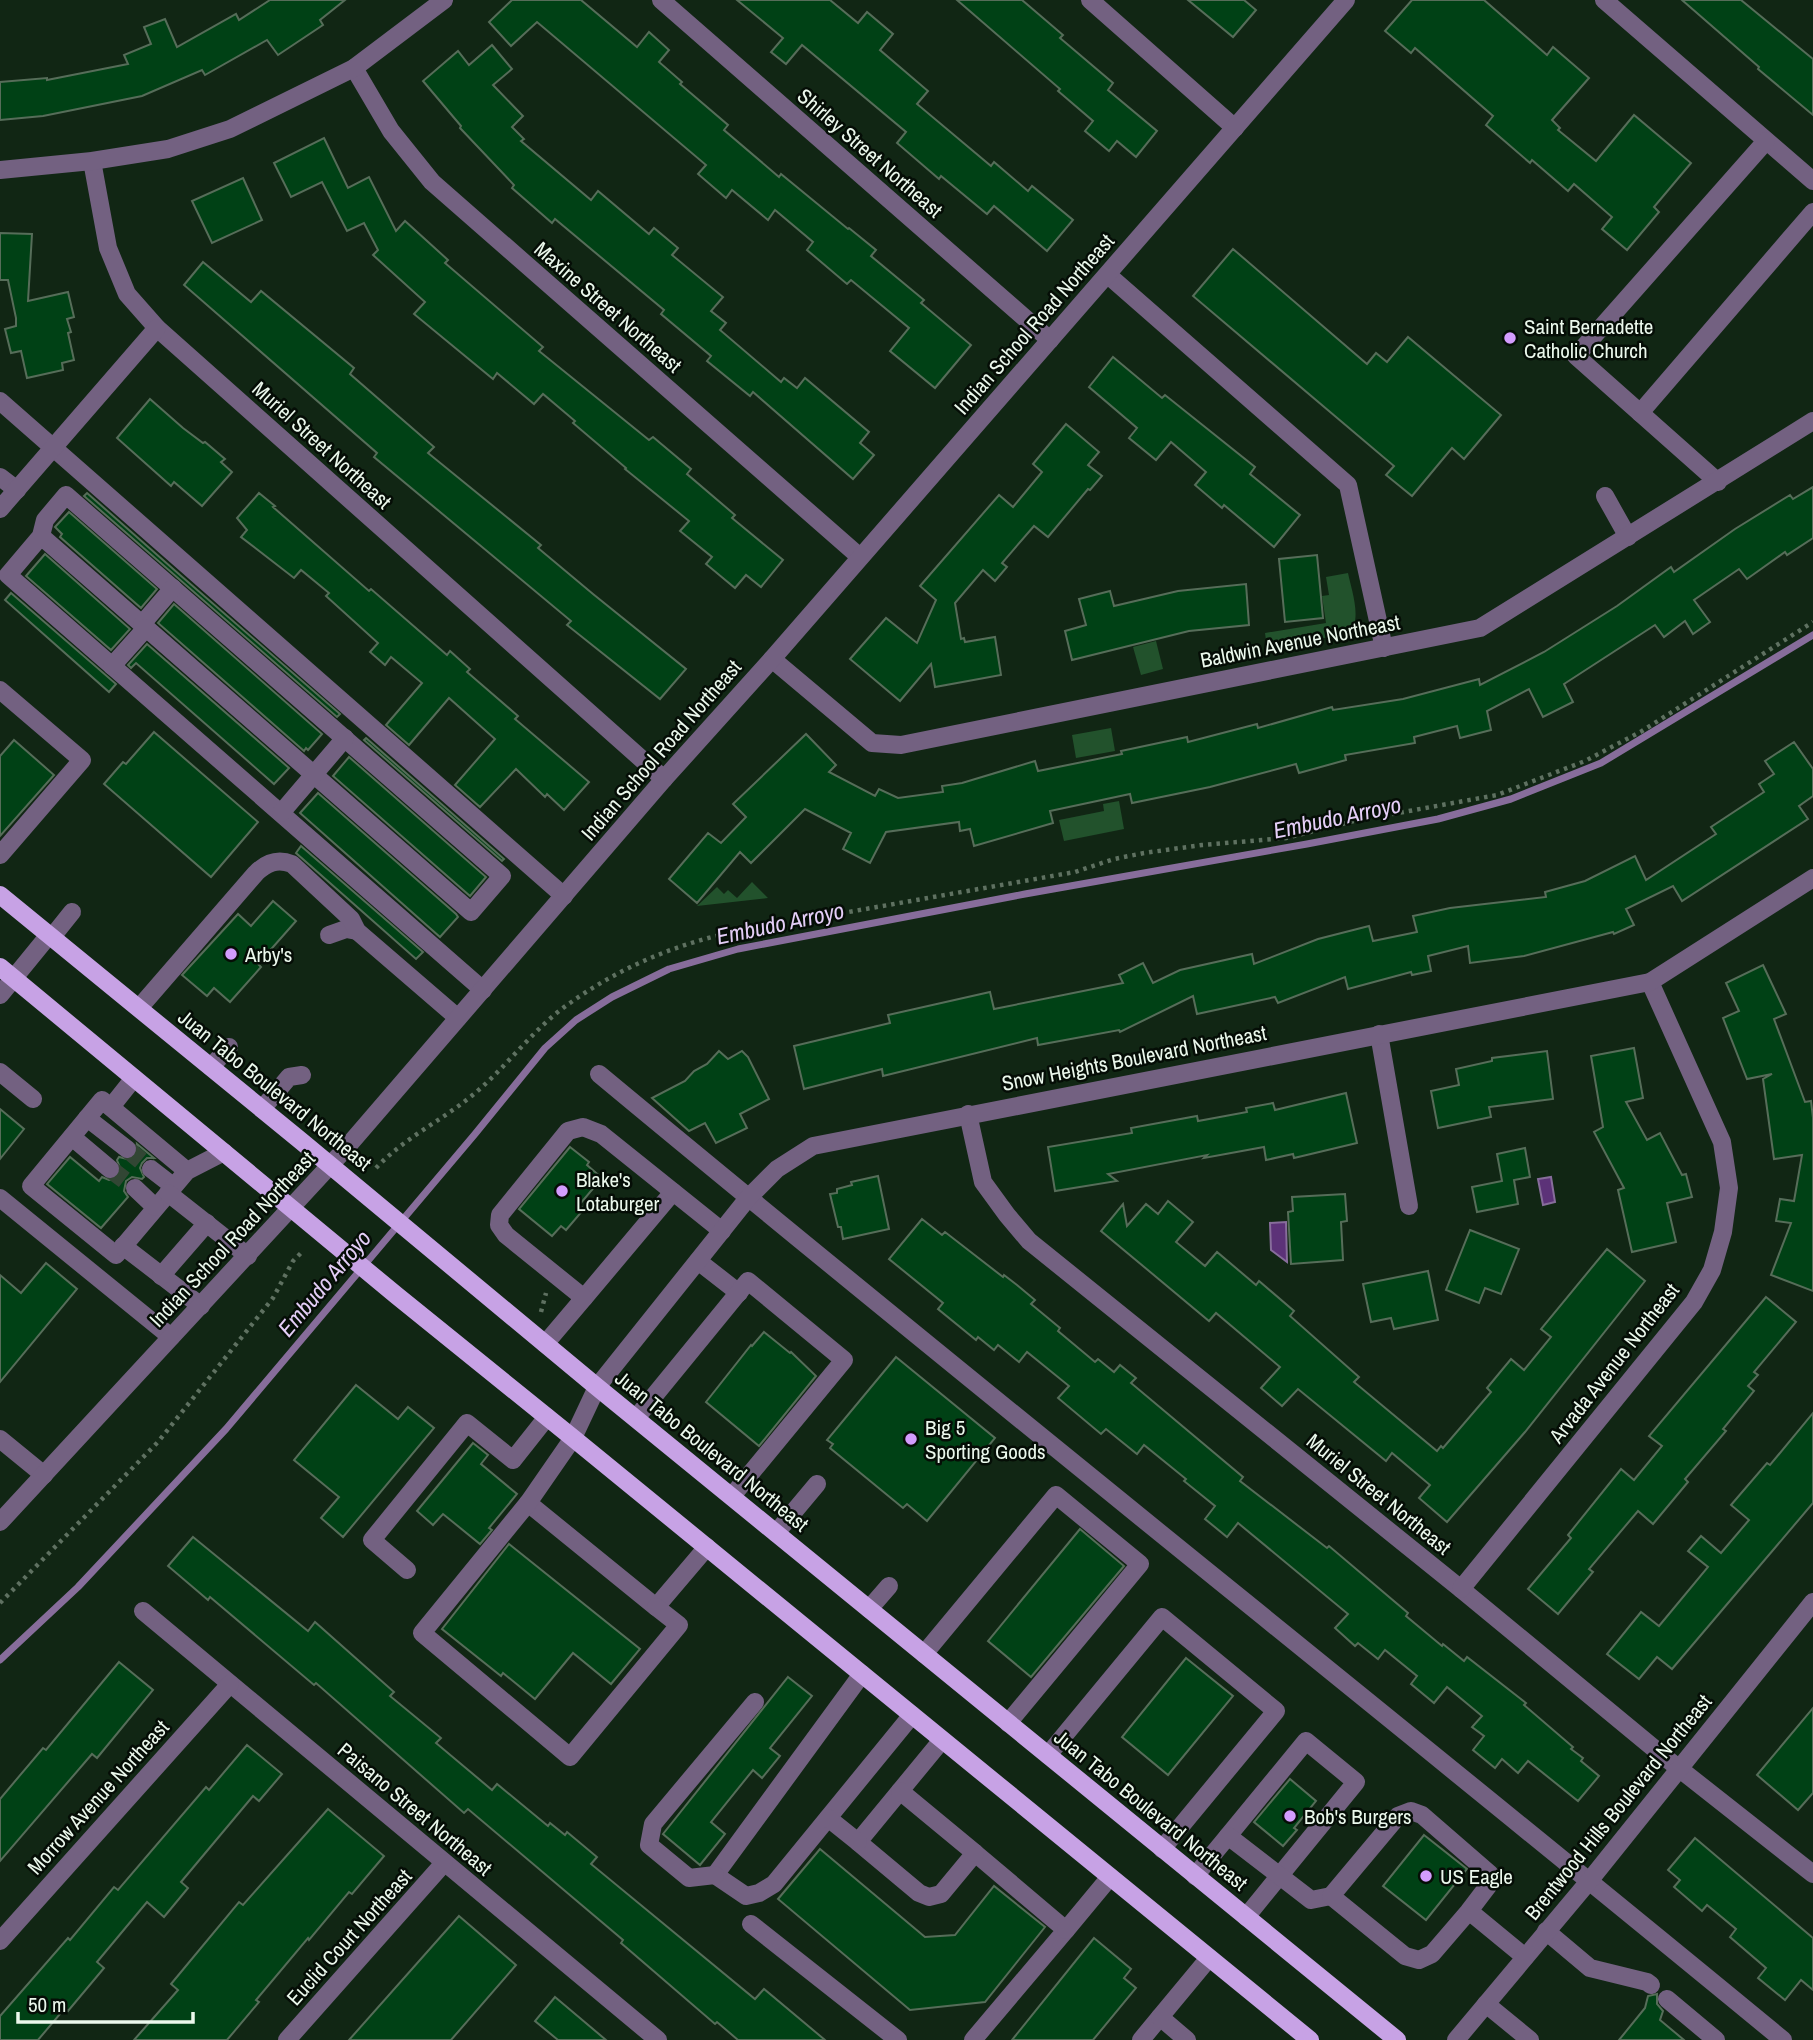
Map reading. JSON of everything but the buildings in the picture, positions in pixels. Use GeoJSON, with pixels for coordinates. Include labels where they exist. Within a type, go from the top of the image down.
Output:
{"type":"FeatureCollection","features":[{"type":"Feature","properties":{"kind":"main road","name":"Juan Tabo Boulevard Northeast"},"geometry":{"type":"LineString","coordinates":[[0,895],[1396,2040]]}},
{"type":"Feature","properties":{"kind":"main road"},"geometry":{"type":"LineString","coordinates":[[7,973],[342,1251],[1310,2040]]}},
{"type":"Feature","properties":{"kind":"street"},"geometry":{"type":"LineString","coordinates":[[0,170],[92,161],[167,149],[230,128],[354,68],[444,0]]}},
{"type":"Feature","properties":{"kind":"street","name":"Shirley Street Northeast"},"geometry":{"type":"LineString","coordinates":[[661,0],[1050,340]]}},
{"type":"Feature","properties":{"kind":"street"},"geometry":{"type":"LineString","coordinates":[[1090,0],[1235,128]]}},
{"type":"Feature","properties":{"kind":"street","name":"Indian School Road Northeast"},"geometry":{"type":"LineString","coordinates":[[0,1522],[330,1166],[664,779],[772,659],[1346,0]]}},
{"type":"Feature","properties":{"kind":"street"},"geometry":{"type":"LineString","coordinates":[[1604,0],[1813,181]]}},
{"type":"Feature","properties":{"kind":"street","name":"Maxine Street Northeast"},"geometry":{"type":"LineString","coordinates":[[354,68],[391,131],[432,182],[860,557]]}},
{"type":"Feature","properties":{"kind":"street"},"geometry":{"type":"LineString","coordinates":[[1718,482],[1576,356],[1766,141]]}},
{"type":"Feature","properties":{"kind":"street","name":"Muriel Street Northeast"},"geometry":{"type":"LineString","coordinates":[[92,161],[108,248],[127,294],[156,328],[664,779]]}},
{"type":"Feature","properties":{"kind":"street"},"geometry":{"type":"LineString","coordinates":[[1640,413],[1813,212]]}},
{"type":"Feature","properties":{"kind":"street"},"geometry":{"type":"LineString","coordinates":[[1108,275],[1348,485],[1384,648]]}},
{"type":"Feature","properties":{"kind":"street"},"geometry":{"type":"LineString","coordinates":[[0,509],[156,328]]}},
{"type":"Feature","properties":{"kind":"street"},"geometry":{"type":"LineString","coordinates":[[0,401],[564,896]]}},
{"type":"Feature","properties":{"kind":"street","name":"Baldwin Avenue Northeast"},"geometry":{"type":"LineString","coordinates":[[772,659],[872,743],[901,745],[1480,628],[1813,421]]}},
{"type":"Feature","properties":{"kind":"street"},"geometry":{"type":"LineString","coordinates":[[0,477],[16,490]]}},
{"type":"Feature","properties":{"kind":"street"},"geometry":{"type":"LineString","coordinates":[[41,537],[471,912],[502,876],[66,495],[45,520],[41,537],[8,575],[483,990]]}},
{"type":"Feature","properties":{"kind":"street"},"geometry":{"type":"LineString","coordinates":[[1605,496],[1628,537]]}},
{"type":"Feature","properties":{"kind":"street"},"geometry":{"type":"LineString","coordinates":[[112,666],[173,588]]}},
{"type":"Feature","properties":{"kind":"street"},"geometry":{"type":"LineString","coordinates":[[0,690],[82,760],[0,855]]}},
{"type":"Feature","properties":{"kind":"street"},"geometry":{"type":"LineString","coordinates":[[281,813],[345,738]]}},
{"type":"Feature","properties":{"kind":"street"},"geometry":{"type":"LineString","coordinates":[[139,1008],[256,873],[264,865],[280,861],[292,864],[351,919],[357,931],[458,1018]]}},
{"type":"Feature","properties":{"kind":"street","name":"Snow Heights Boulevard Northeast"},"geometry":{"type":"LineString","coordinates":[[656,1607],[678,1625],[570,1757],[422,1633],[528,1503],[573,1438],[597,1387],[748,1198],[777,1169],[813,1146],[1650,982],[1813,878]]}},
{"type":"Feature","properties":{"kind":"street"},"geometry":{"type":"LineString","coordinates":[[0,995],[7,973],[51,936],[72,912]]}},
{"type":"Feature","properties":{"kind":"street"},"geometry":{"type":"LineString","coordinates":[[329,935],[346,929],[357,931]]}},
{"type":"Feature","properties":{"kind":"street","name":"Arvada Avenue Northeast"},"geometry":{"type":"LineString","coordinates":[[1461,1589],[1693,1303],[1712,1270],[1723,1232],[1729,1188],[1722,1142],[1650,982]]}},
{"type":"Feature","properties":{"kind":"street"},"geometry":{"type":"LineString","coordinates":[[1379,1034],[1409,1206]]}},
{"type":"Feature","properties":{"kind":"street"},"geometry":{"type":"LineString","coordinates":[[211,1068],[229,1047]]}},
{"type":"Feature","properties":{"kind":"street"},"geometry":{"type":"LineString","coordinates":[[0,1072],[33,1099]]}},
{"type":"Feature","properties":{"kind":"street"},"geometry":{"type":"LineString","coordinates":[[599,1074],[1783,2040]]}},
{"type":"Feature","properties":{"kind":"street"},"geometry":{"type":"LineString","coordinates":[[262,1109],[289,1077],[302,1075]]}},
{"type":"Feature","properties":{"kind":"street"},"geometry":{"type":"LineString","coordinates":[[111,1107],[134,1078]]}},
{"type":"Feature","properties":{"kind":"street"},"geometry":{"type":"LineString","coordinates":[[187,1171],[102,1100],[31,1186],[116,1255],[187,1171],[223,1152]]}},
{"type":"Feature","properties":{"kind":"street","name":"Muriel Street Northeast"},"geometry":{"type":"LineString","coordinates":[[968,1114],[983,1182],[1029,1241],[1813,1874]]}},
{"type":"Feature","properties":{"kind":"street"},"geometry":{"type":"LineString","coordinates":[[88,1118],[127,1149]]}},
{"type":"Feature","properties":{"kind":"street"},"geometry":{"type":"LineString","coordinates":[[584,1298],[506,1235],[499,1225],[500,1215],[568,1131],[583,1127],[601,1134],[722,1231]]}},
{"type":"Feature","properties":{"kind":"street"},"geometry":{"type":"LineString","coordinates":[[72,1137],[110,1169]]}},
{"type":"Feature","properties":{"kind":"street"},"geometry":{"type":"LineString","coordinates":[[151,1169],[170,1190],[248,1256]]}},
{"type":"Feature","properties":{"kind":"street"},"geometry":{"type":"LineString","coordinates":[[135,1188],[155,1208]]}},
{"type":"Feature","properties":{"kind":"street"},"geometry":{"type":"LineString","coordinates":[[545,1344],[673,1192]]}},
{"type":"Feature","properties":{"kind":"street"},"geometry":{"type":"LineString","coordinates":[[0,1198],[172,1337]]}},
{"type":"Feature","properties":{"kind":"street"},"geometry":{"type":"LineString","coordinates":[[161,1276],[207,1223]]}},
{"type":"Feature","properties":{"kind":"street"},"geometry":{"type":"LineString","coordinates":[[123,1246],[201,1306]]}},
{"type":"Feature","properties":{"kind":"street"},"geometry":{"type":"LineString","coordinates":[[698,1261],[739,1293]]}},
{"type":"Feature","properties":{"kind":"street"},"geometry":{"type":"LineString","coordinates":[[636,1418],[748,1281],[844,1360],[732,1496]]}},
{"type":"Feature","properties":{"kind":"street"},"geometry":{"type":"LineString","coordinates":[[407,1570],[372,1540],[467,1423],[513,1460],[547,1417]]}},
{"type":"Feature","properties":{"kind":"street"},"geometry":{"type":"LineString","coordinates":[[0,1439],[44,1475]]}},
{"type":"Feature","properties":{"kind":"street"},"geometry":{"type":"LineString","coordinates":[[776,1532],[817,1484]]}},
{"type":"Feature","properties":{"kind":"street"},"geometry":{"type":"LineString","coordinates":[[924,1654],[1056,1495],[1139,1564],[1008,1723]]}},
{"type":"Feature","properties":{"kind":"street"},"geometry":{"type":"LineString","coordinates":[[528,1503],[656,1607],[707,1547]]}},
{"type":"Feature","properties":{"kind":"street"},"geometry":{"type":"LineString","coordinates":[[869,1609],[889,1586]]}},
{"type":"Feature","properties":{"kind":"street","name":"Brentwood Hills Boulevard Northeast"},"geometry":{"type":"LineString","coordinates":[[1456,2040],[1590,1880],[1813,1602]]}},
{"type":"Feature","properties":{"kind":"street","name":"Paisano Street Northeast"},"geometry":{"type":"LineString","coordinates":[[143,1611],[658,2040]]}},
{"type":"Feature","properties":{"kind":"street"},"geometry":{"type":"LineString","coordinates":[[1048,1755],[1162,1618],[1276,1711],[1162,1849]]}},
{"type":"Feature","properties":{"kind":"street"},"geometry":{"type":"LineString","coordinates":[[715,1875],[862,1674]]}},
{"type":"Feature","properties":{"kind":"street","name":"Morrow Avenue Northeast"},"geometry":{"type":"LineString","coordinates":[[0,1941],[230,1684]]}},
{"type":"Feature","properties":{"kind":"street"},"geometry":{"type":"LineString","coordinates":[[755,1702],[653,1824],[649,1845],[689,1878],[715,1875],[746,1896],[759,1893],[774,1884],[912,1715]]}},
{"type":"Feature","properties":{"kind":"street"},"geometry":{"type":"LineString","coordinates":[[858,1842],[942,1740]]}},
{"type":"Feature","properties":{"kind":"street"},"geometry":{"type":"LineString","coordinates":[[1195,1876],[1306,1741],[1356,1782],[1246,1917]]}},
{"type":"Feature","properties":{"kind":"street"},"geometry":{"type":"LineString","coordinates":[[900,1791],[1066,1930]]}},
{"type":"Feature","properties":{"kind":"street"},"geometry":{"type":"LineString","coordinates":[[1228,1836],[1311,1900],[1331,1896],[1398,1816],[1411,1811],[1422,1815],[1490,1874],[1489,1886],[1469,1911],[1432,1954],[1419,1960],[1405,1956],[1331,1896]]}},
{"type":"Feature","properties":{"kind":"street"},"geometry":{"type":"LineString","coordinates":[[828,1818],[919,1893],[929,1897],[942,1894],[975,1853]]}},
{"type":"Feature","properties":{"kind":"street","name":"Euclid Court Northeast"},"geometry":{"type":"LineString","coordinates":[[287,2040],[444,1863]]}},
{"type":"Feature","properties":{"kind":"street"},"geometry":{"type":"LineString","coordinates":[[973,2040],[1110,1877]]}},
{"type":"Feature","properties":{"kind":"street"},"geometry":{"type":"LineString","coordinates":[[1469,1911],[1525,1957]]}},
{"type":"Feature","properties":{"kind":"street"},"geometry":{"type":"LineString","coordinates":[[751,1924],[898,2040]]}},
{"type":"Feature","properties":{"kind":"street"},"geometry":{"type":"LineString","coordinates":[[1546,1931],[1590,1968],[1651,1985]]}},
{"type":"Feature","properties":{"kind":"street"},"geometry":{"type":"LineString","coordinates":[[1141,2040],[1209,1958]]}},
{"type":"Feature","properties":{"kind":"street"},"geometry":{"type":"LineString","coordinates":[[1667,1999],[1716,2040]]}},
{"type":"Feature","properties":{"kind":"street"},"geometry":{"type":"LineString","coordinates":[[1486,2004],[1530,2040]]}},
{"type":"Feature","properties":{"kind":"street"},"geometry":{"type":"LineString","coordinates":[[1160,2017],[1187,2040]]}},
{"type":"Feature","properties":{"kind":"path"},"geometry":{"type":"LineString","coordinates":[[376,1168],[427,1126],[470,1098],[569,1003],[640,962],[690,943],[724,934],[1075,872],[1114,859],[1144,853],[1286,838],[1354,821],[1497,795],[1584,761],[1642,732],[1813,622]]}},
{"type":"Feature","properties":{"kind":"path"},"geometry":{"type":"LineString","coordinates":[[0,1603],[158,1442],[273,1298],[293,1261],[301,1253]]}},
{"type":"Feature","properties":{"kind":"path"},"geometry":{"type":"LineString","coordinates":[[541,1312],[547,1287]]}},
{"type":"Feature","properties":{"kind":"green space"},"geometry":{"type":"Polygon","coordinates":[[[1348,573],[1356,614],[1352,629],[1347,634],[1267,648],[1265,633],[1326,623],[1322,596],[1329,595],[1326,577],[1348,573]]]}},
{"type":"Feature","properties":{"kind":"green space"},"geometry":{"type":"Polygon","coordinates":[[[1156,641],[1163,669],[1141,675],[1133,647],[1156,641]]]}},
{"type":"Feature","properties":{"kind":"green space"},"geometry":{"type":"Polygon","coordinates":[[[1111,728],[1115,751],[1076,758],[1072,735],[1111,728]]]}},
{"type":"Feature","properties":{"kind":"green space"},"geometry":{"type":"Polygon","coordinates":[[[1119,801],[1124,829],[1064,841],[1059,820],[1104,811],[1103,804],[1119,801]]]}},
{"type":"Feature","properties":{"kind":"green space"},"geometry":{"type":"Polygon","coordinates":[[[752,882],[768,898],[697,906],[717,887],[724,894],[728,890],[737,898],[752,882]]]}},
{"type":"Feature","properties":{"kind":"shaded area"},"geometry":{"type":"Polygon","coordinates":[[[1551,1177],[1555,1202],[1543,1205],[1538,1179],[1551,1177]]]}},
{"type":"Feature","properties":{"kind":"shaded area"},"geometry":{"type":"Polygon","coordinates":[[[1286,1222],[1287,1262],[1271,1250],[1270,1223],[1286,1222]]]}},
{"type":"Feature","properties":{"kind":"waterway","name":"Embudo Arroyo"},"geometry":{"type":"LineString","coordinates":[[0,1660],[78,1587],[226,1429],[545,1048],[576,1020],[612,997],[669,969],[738,949],[1438,819],[1511,799],[1601,763],[1813,635]]}},
{"type":"Feature","properties":{"kind":"tunnel"},"geometry":{"type":"LineString","coordinates":[[127,1149],[151,1169]]}},
{"type":"Feature","properties":{"kind":"tunnel"},"geometry":{"type":"LineString","coordinates":[[110,1169],[135,1188]]}},
{"type":"Feature","properties":{"kind":"place","name":"Saint Bernadette Catholic Church"},"geometry":{"type":"Point","coordinates":[1510,338]}},
{"type":"Feature","properties":{"kind":"place","name":"Arby's"},"geometry":{"type":"Point","coordinates":[231,954]}},
{"type":"Feature","properties":{"kind":"place","name":"Blake's Lotaburger"},"geometry":{"type":"Point","coordinates":[562,1191]}},
{"type":"Feature","properties":{"kind":"place","name":"Big 5 Sporting Goods"},"geometry":{"type":"Point","coordinates":[911,1439]}},
{"type":"Feature","properties":{"kind":"place","name":"Bob's Burgers"},"geometry":{"type":"Point","coordinates":[1290,1816]}},
{"type":"Feature","properties":{"kind":"place","name":"US Eagle"},"geometry":{"type":"Point","coordinates":[1426,1876]}}]}
